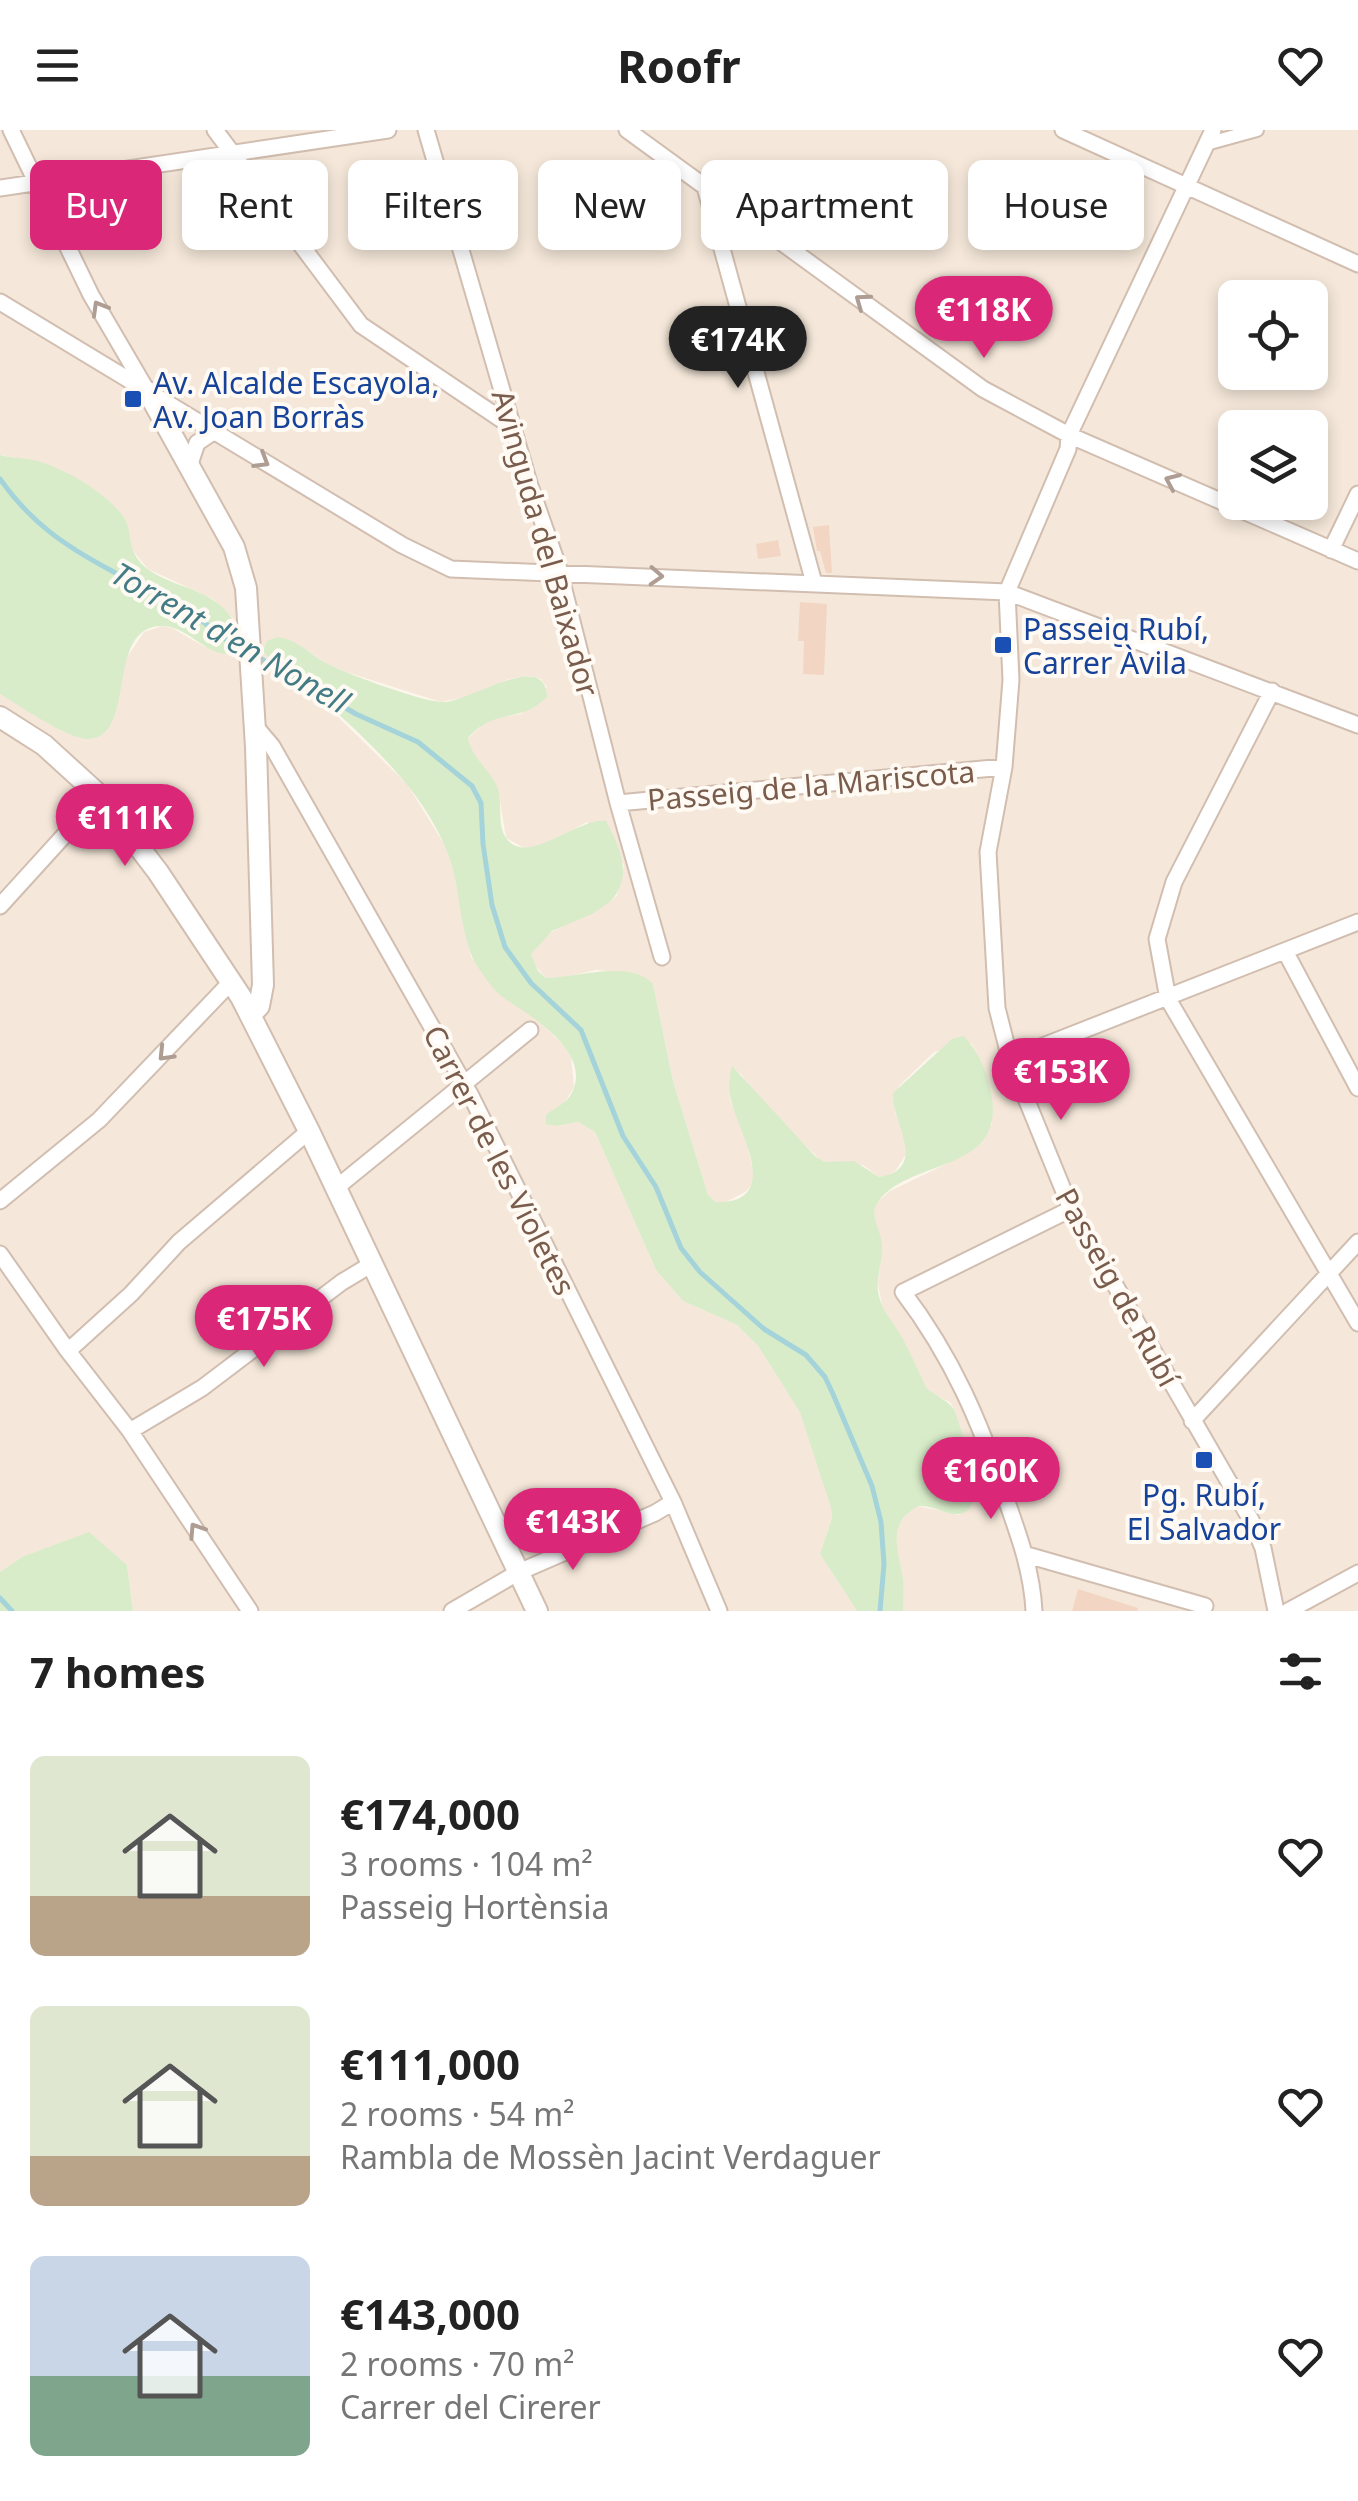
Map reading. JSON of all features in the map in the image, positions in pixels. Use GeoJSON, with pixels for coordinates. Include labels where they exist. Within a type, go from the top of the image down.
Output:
{"type":"FeatureCollection","features":[{"type":"Feature","properties":{"kind":"street"},"geometry":{"type":"LineString","coordinates":[[11,130],[30,167]]}},
{"type":"Feature","properties":{"kind":"street"},"geometry":{"type":"LineString","coordinates":[[215,130],[362,325],[514,428]]}},
{"type":"Feature","properties":{"kind":"street"},"geometry":{"type":"LineString","coordinates":[[162,164],[388,130]]}},
{"type":"Feature","properties":{"kind":"street","name":"Avinguda del Baixador"},"geometry":{"type":"LineString","coordinates":[[426,130],[559,571],[662,957]]}},
{"type":"Feature","properties":{"kind":"street"},"geometry":{"type":"LineString","coordinates":[[627,130],[701,184]]}},
{"type":"Feature","properties":{"kind":"street"},"geometry":{"type":"LineString","coordinates":[[1063,130],[1358,264]]}},
{"type":"Feature","properties":{"kind":"street"},"geometry":{"type":"LineString","coordinates":[[1007,592],[1068,449],[1068,435],[1209,137],[1257,130]]}},
{"type":"Feature","properties":{"kind":"street"},"geometry":{"type":"LineString","coordinates":[[0,188],[30,184]]}},
{"type":"Feature","properties":{"kind":"street"},"geometry":{"type":"LineString","coordinates":[[69,250],[91,296],[234,547],[246,588],[263,985],[258,1006],[250,1014]]}},
{"type":"Feature","properties":{"kind":"street"},"geometry":{"type":"LineString","coordinates":[[722,250],[814,583]]}},
{"type":"Feature","properties":{"kind":"street"},"geometry":{"type":"LineString","coordinates":[[792,250],[983,389],[1068,435],[1358,562]]}},
{"type":"Feature","properties":{"kind":"street"},"geometry":{"type":"LineString","coordinates":[[0,302],[437,564],[480,572],[559,571],[1007,592],[1358,725]]}},
{"type":"Feature","properties":{"kind":"street"},"geometry":{"type":"LineString","coordinates":[[99,363],[112,360],[121,347]]}},
{"type":"Feature","properties":{"kind":"street"},"geometry":{"type":"LineString","coordinates":[[190,464],[197,443],[212,432]]}},
{"type":"Feature","properties":{"kind":"street"},"geometry":{"type":"LineString","coordinates":[[1331,550],[1358,494]]}},
{"type":"Feature","properties":{"kind":"street","name":"Passeig de Rubí"},"geometry":{"type":"LineString","coordinates":[[1007,592],[1011,680],[1004,767],[988,852],[997,1008],[1010,1058],[1071,1209],[1251,1520],[1264,1548],[1276,1611]]}},
{"type":"Feature","properties":{"kind":"street"},"geometry":{"type":"LineString","coordinates":[[1272,691],[1174,882],[1157,939],[1168,999],[1358,1323]]}},
{"type":"Feature","properties":{"kind":"street"},"geometry":{"type":"LineString","coordinates":[[0,717],[44,745],[100,796],[158,872],[232,982],[309,1131],[537,1611]]}},
{"type":"Feature","properties":{"kind":"street","name":"Carrer de les Violetes"},"geometry":{"type":"LineString","coordinates":[[254,725],[272,746],[464,1082],[672,1502],[719,1611]]}},
{"type":"Feature","properties":{"kind":"street","name":"Passeig de la Mariscota"},"geometry":{"type":"LineString","coordinates":[[618,802],[1004,767]]}},
{"type":"Feature","properties":{"kind":"street"},"geometry":{"type":"LineString","coordinates":[[0,906],[100,796]]}},
{"type":"Feature","properties":{"kind":"street"},"geometry":{"type":"LineString","coordinates":[[1010,1058],[1358,922]]}},
{"type":"Feature","properties":{"kind":"street"},"geometry":{"type":"LineString","coordinates":[[1285,951],[1358,1088]]}},
{"type":"Feature","properties":{"kind":"street"},"geometry":{"type":"LineString","coordinates":[[0,1201],[98,1120],[232,982]]}},
{"type":"Feature","properties":{"kind":"street"},"geometry":{"type":"LineString","coordinates":[[336,1188],[530,1030]]}},
{"type":"Feature","properties":{"kind":"street"},"geometry":{"type":"LineString","coordinates":[[68,1351],[131,1294],[179,1242],[309,1131]]}},
{"type":"Feature","properties":{"kind":"street"},"geometry":{"type":"LineString","coordinates":[[1034,1611],[1027,1555],[982,1427],[962,1383],[903,1292],[1071,1209]]}},
{"type":"Feature","properties":{"kind":"street"},"geometry":{"type":"LineString","coordinates":[[1192,1421],[1358,1242]]}},
{"type":"Feature","properties":{"kind":"street"},"geometry":{"type":"LineString","coordinates":[[0,1254],[130,1431],[250,1611]]}},
{"type":"Feature","properties":{"kind":"street"},"geometry":{"type":"LineString","coordinates":[[130,1431],[202,1388],[342,1282],[372,1264]]}},
{"type":"Feature","properties":{"kind":"street"},"geometry":{"type":"LineString","coordinates":[[452,1611],[519,1572],[672,1502]]}},
{"type":"Feature","properties":{"kind":"street"},"geometry":{"type":"LineString","coordinates":[[1027,1555],[1205,1606]]}},
{"type":"Feature","properties":{"kind":"street"},"geometry":{"type":"LineString","coordinates":[[1288,1611],[1358,1573]]}},
{"type":"Feature","properties":{"kind":"shaded area"},"geometry":{"type":"Polygon","coordinates":[[[0,130],[1358,130],[1358,1611],[903,1611],[897,1527],[909,1510],[918,1506],[959,1515],[974,1491],[955,1411],[950,1402],[926,1387],[882,1305],[878,1284],[882,1247],[875,1204],[890,1191],[965,1155],[992,1124],[989,1083],[971,1043],[934,1052],[899,1086],[895,1112],[904,1134],[906,1154],[888,1176],[879,1177],[863,1165],[823,1163],[740,1073],[729,1077],[730,1100],[746,1140],[754,1176],[745,1192],[726,1202],[716,1202],[708,1195],[673,1081],[653,984],[636,974],[596,970],[546,978],[533,963],[531,954],[544,936],[617,895],[624,865],[587,822],[544,845],[524,848],[506,838],[499,795],[470,748],[468,738],[489,719],[521,714],[547,687],[541,679],[530,676],[509,679],[471,696],[441,702],[346,672],[298,644],[273,665],[294,674],[407,784],[446,847],[471,957],[505,998],[532,1014],[571,1057],[574,1087],[563,1105],[554,1109],[557,1126],[578,1122],[595,1132],[656,1270],[683,1301],[737,1325],[758,1346],[801,1412],[831,1508],[832,1518],[820,1554],[857,1611],[133,1611],[127,1565],[47,1550],[22,1557],[0,1572],[0,694],[56,726],[93,739],[109,725],[125,660],[144,632],[162,626],[172,628],[205,647],[237,628],[234,619],[213,599],[148,569],[129,546],[124,517],[88,486],[40,462],[0,455],[0,130]]]}},
{"type":"Feature","properties":{"kind":"green space"},"geometry":{"type":"Polygon","coordinates":[[[0,455],[49,465],[106,499],[123,516],[141,563],[160,577],[210,598],[230,615],[237,628],[230,648],[224,654],[216,652],[170,627],[144,631],[133,643],[126,661],[113,720],[104,733],[89,739],[56,728],[0,694],[0,455]]]}},
{"type":"Feature","properties":{"kind":"green space"},"geometry":{"type":"Polygon","coordinates":[[[277,637],[296,643],[348,673],[442,702],[520,677],[534,677],[543,683],[547,697],[537,705],[488,722],[468,738],[496,784],[503,832],[515,846],[526,847],[606,821],[620,852],[623,872],[610,902],[552,931],[531,954],[538,971],[546,978],[617,971],[643,977],[653,984],[673,1081],[708,1195],[716,1202],[736,1199],[748,1192],[752,1180],[748,1149],[730,1094],[732,1066],[815,1156],[824,1162],[854,1161],[879,1177],[894,1172],[903,1164],[905,1154],[893,1093],[952,1039],[964,1036],[975,1049],[992,1098],[992,1122],[983,1140],[969,1153],[892,1188],[874,1212],[882,1246],[880,1299],[926,1387],[955,1411],[974,1486],[968,1510],[953,1514],[919,1506],[902,1520],[897,1547],[903,1578],[903,1611],[857,1611],[820,1554],[832,1518],[831,1508],[800,1412],[758,1346],[737,1325],[683,1301],[656,1270],[595,1132],[578,1122],[546,1124],[546,1115],[568,1099],[576,1080],[568,1051],[544,1026],[490,985],[473,959],[449,857],[430,818],[400,776],[367,741],[298,678],[267,656],[263,651],[267,641],[277,637]]]}},
{"type":"Feature","properties":{"kind":"green space"},"geometry":{"type":"Polygon","coordinates":[[[89,1532],[127,1565],[133,1611],[0,1611],[0,1572],[22,1557],[89,1532]]]}},
{"type":"Feature","properties":{"kind":"building"},"geometry":{"type":"Polygon","coordinates":[[[829,525],[832,573],[826,573],[813,527],[829,525]]]}},
{"type":"Feature","properties":{"kind":"building"},"geometry":{"type":"Polygon","coordinates":[[[778,540],[781,556],[758,559],[756,544],[778,540]]]}},
{"type":"Feature","properties":{"kind":"building"},"geometry":{"type":"Polygon","coordinates":[[[800,602],[827,604],[824,675],[803,674],[804,641],[798,641],[800,602]]]}},
{"type":"Feature","properties":{"kind":"building"},"geometry":{"type":"Polygon","coordinates":[[[1078,1589],[1138,1608],[1137,1611],[1072,1611],[1078,1589]]]}},
{"type":"Feature","properties":{"kind":"waterway","name":"Torrent d'en Nonell"},"geometry":{"type":"LineString","coordinates":[[0,479],[24,508],[64,543],[120,576],[173,600],[243,650]]}},
{"type":"Feature","properties":{"kind":"waterway","name":"Torrent d'en Nonell"},"geometry":{"type":"LineString","coordinates":[[258,657],[356,714],[418,742],[472,786],[481,803],[492,905],[505,947],[531,983],[581,1030],[623,1136],[656,1187],[681,1248],[700,1272],[764,1329],[806,1355],[825,1377],[872,1486],[881,1522],[884,1564],[880,1611]]}},
{"type":"Feature","properties":{"kind":"waterway"},"geometry":{"type":"LineString","coordinates":[[0,1598],[12,1611]]}},
{"type":"Feature","properties":{"kind":"place","name":"Av. Alcalde Escayola, Av. Joan Borràs"},"geometry":{"type":"Point","coordinates":[133,399]}},
{"type":"Feature","properties":{"kind":"place","name":"Passeig Rubí, Carrer Àvila"},"geometry":{"type":"Point","coordinates":[1003,645]}},
{"type":"Feature","properties":{"kind":"place","name":"Pg. Rubí, El Salvador"},"geometry":{"type":"Point","coordinates":[1204,1460]}}]}
